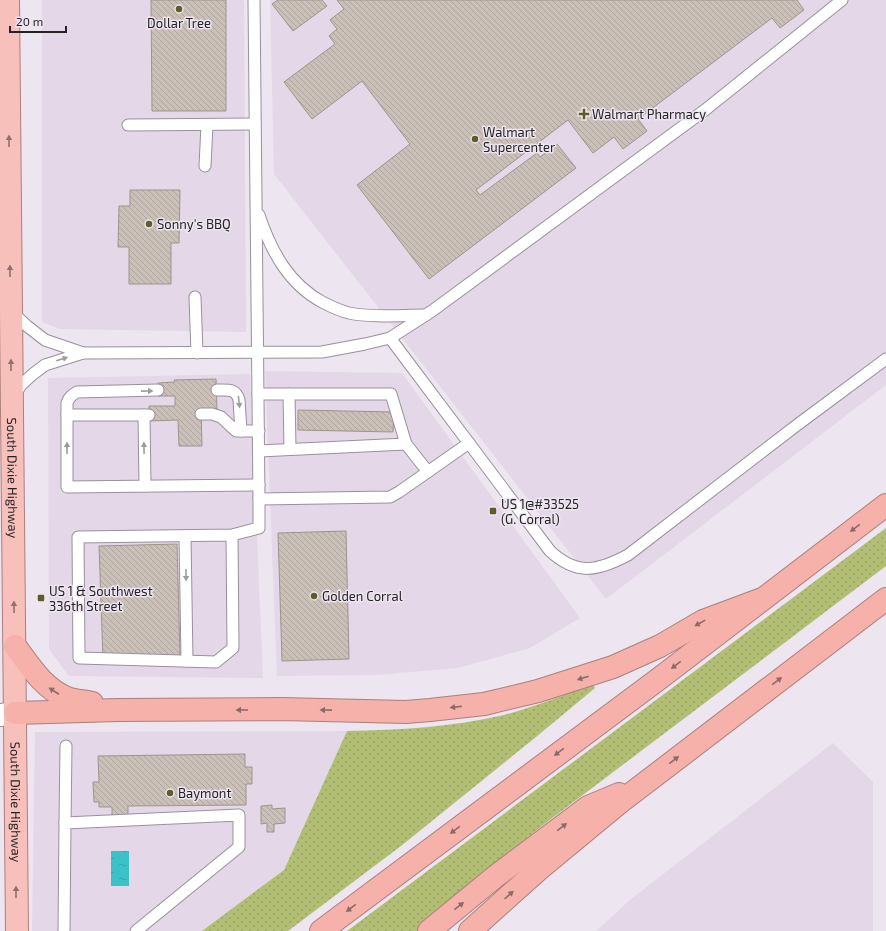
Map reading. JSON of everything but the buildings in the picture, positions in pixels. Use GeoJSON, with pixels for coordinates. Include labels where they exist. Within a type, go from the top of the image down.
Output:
{"type":"FeatureCollection","features":[{"type":"Feature","properties":{"kind":"highway","name":"South Dixie Highway"},"geometry":{"type":"LineString","coordinates":[[8,0],[10,310],[15,646],[8,714],[16,931]]}},
{"type":"Feature","properties":{"kind":"highway"},"geometry":{"type":"LineString","coordinates":[[321,931],[660,678],[886,505]]}},
{"type":"Feature","properties":{"kind":"highway"},"geometry":{"type":"LineString","coordinates":[[8,714],[118,710],[281,709],[406,712],[484,704],[544,690],[613,667],[660,646],[703,621],[762,599]]}},
{"type":"Feature","properties":{"kind":"highway"},"geometry":{"type":"LineString","coordinates":[[470,931],[553,856],[643,784],[886,599]]}},
{"type":"Feature","properties":{"kind":"highway"},"geometry":{"type":"LineString","coordinates":[[15,646],[38,677],[53,690],[68,698],[118,710]]}},
{"type":"Feature","properties":{"kind":"highway"},"geometry":{"type":"LineString","coordinates":[[429,931],[496,876],[588,807],[643,784]]}},
{"type":"Feature","properties":{"kind":"lane"},"geometry":{"type":"LineString","coordinates":[[232,535],[233,648],[216,662],[79,658],[78,536],[232,535],[259,528],[254,0]]}},
{"type":"Feature","properties":{"kind":"lane"},"geometry":{"type":"LineString","coordinates":[[11,400],[22,385],[45,365],[83,353],[322,352],[390,338],[426,314],[705,110],[842,0]]}},
{"type":"Feature","properties":{"kind":"lane"},"geometry":{"type":"LineString","coordinates":[[205,166],[207,124]]}},
{"type":"Feature","properties":{"kind":"lane"},"geometry":{"type":"LineString","coordinates":[[128,125],[255,124]]}},
{"type":"Feature","properties":{"kind":"lane"},"geometry":{"type":"LineString","coordinates":[[256,205],[266,235],[283,267],[303,289],[314,298],[348,313],[369,315],[426,314]]}},
{"type":"Feature","properties":{"kind":"lane"},"geometry":{"type":"LineString","coordinates":[[194,297],[197,353]]}},
{"type":"Feature","properties":{"kind":"lane"},"geometry":{"type":"LineString","coordinates":[[10,310],[45,340],[83,353]]}},
{"type":"Feature","properties":{"kind":"lane"},"geometry":{"type":"LineString","coordinates":[[390,338],[550,552],[562,561],[577,568],[588,569],[598,568],[613,563],[628,555],[797,425],[886,359]]}},
{"type":"Feature","properties":{"kind":"lane"},"geometry":{"type":"LineString","coordinates":[[158,390],[77,392],[69,399],[67,487],[259,485]]}},
{"type":"Feature","properties":{"kind":"lane"},"geometry":{"type":"LineString","coordinates":[[216,390],[234,391],[238,395],[240,431]]}},
{"type":"Feature","properties":{"kind":"lane"},"geometry":{"type":"LineString","coordinates":[[258,394],[391,394],[406,444],[428,472]]}},
{"type":"Feature","properties":{"kind":"lane"},"geometry":{"type":"LineString","coordinates":[[289,394],[290,450]]}},
{"type":"Feature","properties":{"kind":"lane"},"geometry":{"type":"LineString","coordinates":[[201,414],[212,414],[221,417],[233,428],[240,431],[259,431]]}},
{"type":"Feature","properties":{"kind":"lane"},"geometry":{"type":"LineString","coordinates":[[68,415],[146,415],[145,486]]}},
{"type":"Feature","properties":{"kind":"lane"},"geometry":{"type":"LineString","coordinates":[[259,499],[390,497],[469,443]]}},
{"type":"Feature","properties":{"kind":"lane"},"geometry":{"type":"LineString","coordinates":[[259,451],[406,444]]}},
{"type":"Feature","properties":{"kind":"lane"},"geometry":{"type":"LineString","coordinates":[[185,536],[187,661]]}},
{"type":"Feature","properties":{"kind":"lane"},"geometry":{"type":"LineString","coordinates":[[64,931],[66,746]]}},
{"type":"Feature","properties":{"kind":"lane"},"geometry":{"type":"LineString","coordinates":[[65,823],[239,815],[239,847],[136,931]]}},
{"type":"Feature","properties":{"kind":"shaded area"},"geometry":{"type":"Polygon","coordinates":[[[42,0],[244,0],[246,332],[60,329],[42,322],[42,0]]]}},
{"type":"Feature","properties":{"kind":"shaded area"},"geometry":{"type":"Polygon","coordinates":[[[270,0],[886,0],[886,385],[606,599],[274,174],[270,0]]]}},
{"type":"Feature","properties":{"kind":"shaded area"},"geometry":{"type":"Polygon","coordinates":[[[265,371],[402,373],[580,618],[530,648],[458,668],[375,675],[277,676],[265,371]]]}},
{"type":"Feature","properties":{"kind":"shaded area"},"geometry":{"type":"Polygon","coordinates":[[[250,374],[263,678],[69,676],[49,649],[48,378],[250,374]]]}},
{"type":"Feature","properties":{"kind":"shaded area"},"geometry":{"type":"Polygon","coordinates":[[[347,731],[284,870],[202,931],[32,931],[35,732],[347,731]]]}},
{"type":"Feature","properties":{"kind":"shaded area"},"geometry":{"type":"Polygon","coordinates":[[[833,743],[873,782],[873,931],[596,931],[631,899],[833,743]]]}},
{"type":"Feature","properties":{"kind":"green space"},"geometry":{"type":"Polygon","coordinates":[[[886,528],[886,566],[551,819],[491,866],[419,931],[347,931],[886,528]]]}},
{"type":"Feature","properties":{"kind":"green space"},"geometry":{"type":"Polygon","coordinates":[[[593,684],[595,688],[536,737],[401,846],[288,931],[202,931],[284,870],[347,731],[426,727],[485,719],[504,715],[549,701],[593,684]]]}},
{"type":"Feature","properties":{"kind":"water"},"geometry":{"type":"Polygon","coordinates":[[[111,851],[129,851],[129,886],[111,886],[111,851]]]}},
{"type":"Feature","properties":{"kind":"place","name":"Dollar Tree"},"geometry":{"type":"Point","coordinates":[179,9]}},
{"type":"Feature","properties":{"kind":"place","name":"Walmart Pharmacy"},"geometry":{"type":"Point","coordinates":[584,114]}},
{"type":"Feature","properties":{"kind":"place","name":"Walmart Supercenter"},"geometry":{"type":"Point","coordinates":[475,139]}},
{"type":"Feature","properties":{"kind":"place","name":"Sonny's BBQ"},"geometry":{"type":"Point","coordinates":[149,224]}},
{"type":"Feature","properties":{"kind":"place","name":"US 1@#33525 (G. Corral)"},"geometry":{"type":"Point","coordinates":[493,511]}},
{"type":"Feature","properties":{"kind":"place","name":"Golden Corral"},"geometry":{"type":"Point","coordinates":[314,596]}},
{"type":"Feature","properties":{"kind":"place","name":"US 1 & Southwest 336th Street"},"geometry":{"type":"Point","coordinates":[41,598]}},
{"type":"Feature","properties":{"kind":"place","name":"Baymont"},"geometry":{"type":"Point","coordinates":[170,793]}}]}
